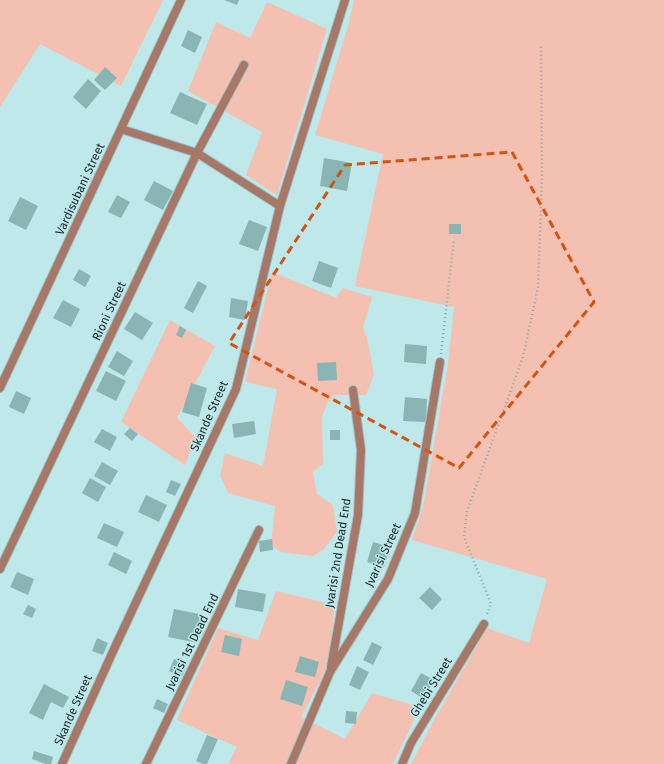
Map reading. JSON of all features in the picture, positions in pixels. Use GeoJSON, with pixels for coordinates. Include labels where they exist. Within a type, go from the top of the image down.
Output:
{"type":"FeatureCollection","features":[{"type":"Feature","properties":{"kind":"street","name":"Vardisubani Street"},"geometry":{"type":"LineString","coordinates":[[0,388],[181,0]]}},
{"type":"Feature","properties":{"kind":"street","name":"Skande Street"},"geometry":{"type":"LineString","coordinates":[[62,764],[236,389],[280,206],[345,0]]}},
{"type":"Feature","properties":{"kind":"street","name":"Rioni Street"},"geometry":{"type":"LineString","coordinates":[[0,569],[197,153],[244,65]]}},
{"type":"Feature","properties":{"kind":"street"},"geometry":{"type":"LineString","coordinates":[[121,128],[197,153],[280,206]]}},
{"type":"Feature","properties":{"kind":"street","name":"Jvarisi Street"},"geometry":{"type":"LineString","coordinates":[[291,764],[330,672],[388,579],[415,513],[440,362]]}},
{"type":"Feature","properties":{"kind":"street","name":"Jvarisi 2nd Dead End"},"geometry":{"type":"LineString","coordinates":[[330,672],[358,515],[361,450],[353,390]]}},
{"type":"Feature","properties":{"kind":"street","name":"Jvarisi 1st Dead End"},"geometry":{"type":"LineString","coordinates":[[146,764],[259,530]]}},
{"type":"Feature","properties":{"kind":"street","name":"Ghebi Street"},"geometry":{"type":"LineString","coordinates":[[402,764],[411,743],[484,624]]}},
{"type":"Feature","properties":{"kind":"path"},"geometry":{"type":"LineString","coordinates":[[484,624],[491,604],[464,536],[467,512],[523,357],[538,287],[542,177],[541,46]]}},
{"type":"Feature","properties":{"kind":"path"},"geometry":{"type":"LineString","coordinates":[[440,362],[454,239]]}},
{"type":"Feature","properties":{"kind":"highlighted area"},"geometry":{"type":"Polygon","coordinates":[[[512,152],[594,302],[459,468],[229,343],[345,165],[512,152]]]}},
{"type":"Feature","properties":{"kind":"shaded area"},"geometry":{"type":"Polygon","coordinates":[[[0,0],[163,0],[121,86],[40,44],[0,107],[0,0]]]}},
{"type":"Feature","properties":{"kind":"shaded area"},"geometry":{"type":"Polygon","coordinates":[[[354,0],[664,0],[664,764],[411,764],[433,722],[487,628],[529,643],[547,579],[412,540],[423,507],[448,364],[454,307],[355,286],[383,154],[315,135],[348,26],[354,0]]]}},
{"type":"Feature","properties":{"kind":"shaded area"},"geometry":{"type":"Polygon","coordinates":[[[267,2],[327,29],[277,195],[246,175],[262,132],[188,91],[216,22],[250,38],[267,2]]]}},
{"type":"Feature","properties":{"kind":"shaded area"},"geometry":{"type":"Polygon","coordinates":[[[272,272],[336,298],[343,288],[372,297],[363,327],[367,338],[374,374],[366,395],[334,395],[327,404],[322,416],[323,464],[313,472],[317,494],[333,505],[337,532],[323,550],[313,556],[281,552],[271,545],[275,506],[228,493],[220,475],[225,453],[263,466],[277,389],[245,382],[272,272]]]}},
{"type":"Feature","properties":{"kind":"shaded area"},"geometry":{"type":"Polygon","coordinates":[[[170,320],[215,346],[177,418],[196,438],[185,465],[121,422],[170,320]]]}},
{"type":"Feature","properties":{"kind":"shaded area"},"geometry":{"type":"Polygon","coordinates":[[[276,591],[335,605],[328,666],[301,717],[345,739],[372,693],[420,707],[393,764],[228,764],[237,747],[177,720],[218,628],[258,640],[276,591]]]}},
{"type":"Feature","properties":{"kind":"building"},"geometry":{"type":"Polygon","coordinates":[[[224,0],[239,0],[237,5],[224,0]]]}},
{"type":"Feature","properties":{"kind":"building"},"geometry":{"type":"Polygon","coordinates":[[[188,30],[202,37],[195,53],[181,46],[188,30]]]}},
{"type":"Feature","properties":{"kind":"building"},"geometry":{"type":"Polygon","coordinates":[[[105,67],[117,78],[105,90],[94,80],[105,67]]]}},
{"type":"Feature","properties":{"kind":"building"},"geometry":{"type":"Polygon","coordinates":[[[88,79],[101,91],[86,109],[73,97],[88,79]]]}},
{"type":"Feature","properties":{"kind":"building"},"geometry":{"type":"Polygon","coordinates":[[[180,92],[207,104],[197,125],[170,113],[180,92]]]}},
{"type":"Feature","properties":{"kind":"building"},"geometry":{"type":"Polygon","coordinates":[[[324,158],[352,163],[347,191],[320,186],[324,158]]]}},
{"type":"Feature","properties":{"kind":"building"},"geometry":{"type":"Polygon","coordinates":[[[154,181],[173,191],[163,210],[144,200],[154,181]]]}},
{"type":"Feature","properties":{"kind":"building"},"geometry":{"type":"Polygon","coordinates":[[[117,195],[130,202],[121,218],[108,212],[117,195]]]}},
{"type":"Feature","properties":{"kind":"building"},"geometry":{"type":"Polygon","coordinates":[[[20,197],[38,206],[26,230],[8,221],[20,197]]]}},
{"type":"Feature","properties":{"kind":"building"},"geometry":{"type":"Polygon","coordinates":[[[249,220],[267,227],[258,251],[239,244],[249,220]]]}},
{"type":"Feature","properties":{"kind":"building"},"geometry":{"type":"Polygon","coordinates":[[[449,224],[461,224],[461,234],[449,234],[449,224]]]}},
{"type":"Feature","properties":{"kind":"building"},"geometry":{"type":"Polygon","coordinates":[[[319,261],[338,268],[331,288],[312,281],[319,261]]]}},
{"type":"Feature","properties":{"kind":"building"},"geometry":{"type":"Polygon","coordinates":[[[79,269],[91,276],[85,287],[73,280],[79,269]]]}},
{"type":"Feature","properties":{"kind":"building"},"geometry":{"type":"Polygon","coordinates":[[[198,281],[207,286],[193,313],[184,308],[198,281]]]}},
{"type":"Feature","properties":{"kind":"building"},"geometry":{"type":"Polygon","coordinates":[[[231,298],[248,301],[245,320],[229,317],[231,298]]]}},
{"type":"Feature","properties":{"kind":"building"},"geometry":{"type":"Polygon","coordinates":[[[63,300],[80,309],[71,327],[53,318],[63,300]]]}},
{"type":"Feature","properties":{"kind":"building"},"geometry":{"type":"Polygon","coordinates":[[[135,312],[153,323],[142,340],[124,329],[135,312]]]}},
{"type":"Feature","properties":{"kind":"building"},"geometry":{"type":"Polygon","coordinates":[[[180,326],[186,330],[182,338],[176,335],[180,326]]]}},
{"type":"Feature","properties":{"kind":"building"},"geometry":{"type":"Polygon","coordinates":[[[405,344],[427,346],[426,364],[404,362],[405,344]]]}},
{"type":"Feature","properties":{"kind":"building"},"geometry":{"type":"Polygon","coordinates":[[[117,351],[133,361],[124,376],[108,367],[117,351]]]}},
{"type":"Feature","properties":{"kind":"building"},"geometry":{"type":"Polygon","coordinates":[[[336,362],[337,380],[318,381],[317,363],[336,362]]]}},
{"type":"Feature","properties":{"kind":"building"},"geometry":{"type":"Polygon","coordinates":[[[106,371],[126,381],[116,401],[96,391],[106,371]]]}},
{"type":"Feature","properties":{"kind":"building"},"geometry":{"type":"Polygon","coordinates":[[[191,383],[207,388],[199,417],[182,412],[191,383]]]}},
{"type":"Feature","properties":{"kind":"building"},"geometry":{"type":"Polygon","coordinates":[[[16,391],[31,398],[24,414],[9,407],[16,391]]]}},
{"type":"Feature","properties":{"kind":"building"},"geometry":{"type":"Polygon","coordinates":[[[405,397],[427,399],[426,422],[403,421],[405,397]]]}},
{"type":"Feature","properties":{"kind":"building"},"geometry":{"type":"Polygon","coordinates":[[[254,421],[256,434],[234,438],[232,424],[254,421]]]}},
{"type":"Feature","properties":{"kind":"building"},"geometry":{"type":"Polygon","coordinates":[[[130,428],[138,434],[132,441],[124,434],[130,428]]]}},
{"type":"Feature","properties":{"kind":"building"},"geometry":{"type":"Polygon","coordinates":[[[102,429],[117,437],[110,451],[94,442],[102,429]]]}},
{"type":"Feature","properties":{"kind":"building"},"geometry":{"type":"Polygon","coordinates":[[[330,430],[340,430],[340,440],[330,440],[330,430]]]}},
{"type":"Feature","properties":{"kind":"building"},"geometry":{"type":"Polygon","coordinates":[[[102,462],[118,471],[110,485],[94,476],[102,462]]]}},
{"type":"Feature","properties":{"kind":"building"},"geometry":{"type":"Polygon","coordinates":[[[90,478],[106,487],[98,502],[82,493],[90,478]]]}},
{"type":"Feature","properties":{"kind":"building"},"geometry":{"type":"Polygon","coordinates":[[[171,480],[181,484],[175,496],[166,492],[171,480]]]}},
{"type":"Feature","properties":{"kind":"building"},"geometry":{"type":"Polygon","coordinates":[[[146,495],[167,505],[159,522],[138,512],[146,495]]]}},
{"type":"Feature","properties":{"kind":"building"},"geometry":{"type":"Polygon","coordinates":[[[104,523],[124,532],[117,547],[97,538],[104,523]]]}},
{"type":"Feature","properties":{"kind":"building"},"geometry":{"type":"Polygon","coordinates":[[[272,539],[273,550],[260,552],[259,541],[272,539]]]}},
{"type":"Feature","properties":{"kind":"building"},"geometry":{"type":"Polygon","coordinates":[[[373,542],[390,547],[384,567],[367,562],[373,542]]]}},
{"type":"Feature","properties":{"kind":"building"},"geometry":{"type":"Polygon","coordinates":[[[114,552],[132,561],[126,574],[108,565],[114,552]]]}},
{"type":"Feature","properties":{"kind":"building"},"geometry":{"type":"Polygon","coordinates":[[[17,572],[34,579],[28,595],[10,587],[17,572]]]}},
{"type":"Feature","properties":{"kind":"building"},"geometry":{"type":"Polygon","coordinates":[[[430,587],[442,599],[432,610],[419,598],[430,587]]]}},
{"type":"Feature","properties":{"kind":"building"},"geometry":{"type":"Polygon","coordinates":[[[238,589],[266,594],[263,612],[235,607],[238,589]]]}},
{"type":"Feature","properties":{"kind":"building"},"geometry":{"type":"Polygon","coordinates":[[[28,605],[36,609],[32,618],[23,614],[28,605]]]}},
{"type":"Feature","properties":{"kind":"building"},"geometry":{"type":"Polygon","coordinates":[[[174,609],[204,615],[198,643],[168,637],[174,609]]]}},
{"type":"Feature","properties":{"kind":"building"},"geometry":{"type":"Polygon","coordinates":[[[225,635],[242,639],[239,656],[221,652],[225,635]]]}},
{"type":"Feature","properties":{"kind":"building"},"geometry":{"type":"Polygon","coordinates":[[[97,638],[108,643],[103,655],[92,651],[97,638]]]}},
{"type":"Feature","properties":{"kind":"building"},"geometry":{"type":"Polygon","coordinates":[[[372,642],[382,647],[373,665],[363,660],[372,642]]]}},
{"type":"Feature","properties":{"kind":"building"},"geometry":{"type":"Polygon","coordinates":[[[300,656],[319,662],[315,677],[295,672],[300,656]]]}},
{"type":"Feature","properties":{"kind":"building"},"geometry":{"type":"Polygon","coordinates":[[[174,659],[187,664],[182,677],[169,671],[174,659]]]}},
{"type":"Feature","properties":{"kind":"building"},"geometry":{"type":"Polygon","coordinates":[[[357,666],[369,672],[360,690],[349,685],[357,666]]]}},
{"type":"Feature","properties":{"kind":"building"},"geometry":{"type":"Polygon","coordinates":[[[421,673],[434,680],[424,699],[411,691],[421,673]]]}},
{"type":"Feature","properties":{"kind":"building"},"geometry":{"type":"Polygon","coordinates":[[[286,680],[308,687],[302,706],[280,699],[286,680]]]}},
{"type":"Feature","properties":{"kind":"building"},"geometry":{"type":"Polygon","coordinates":[[[44,684],[69,697],[63,708],[51,702],[43,720],[29,713],[44,684]]]}},
{"type":"Feature","properties":{"kind":"building"},"geometry":{"type":"Polygon","coordinates":[[[157,699],[168,704],[164,713],[153,708],[157,699]]]}},
{"type":"Feature","properties":{"kind":"building"},"geometry":{"type":"Polygon","coordinates":[[[346,711],[357,712],[356,724],[345,723],[346,711]]]}},
{"type":"Feature","properties":{"kind":"building"},"geometry":{"type":"Polygon","coordinates":[[[207,735],[218,739],[207,764],[203,764],[196,761],[207,735]]]}},
{"type":"Feature","properties":{"kind":"building"},"geometry":{"type":"Polygon","coordinates":[[[34,751],[53,757],[51,764],[46,764],[32,759],[34,751]]]}}]}
